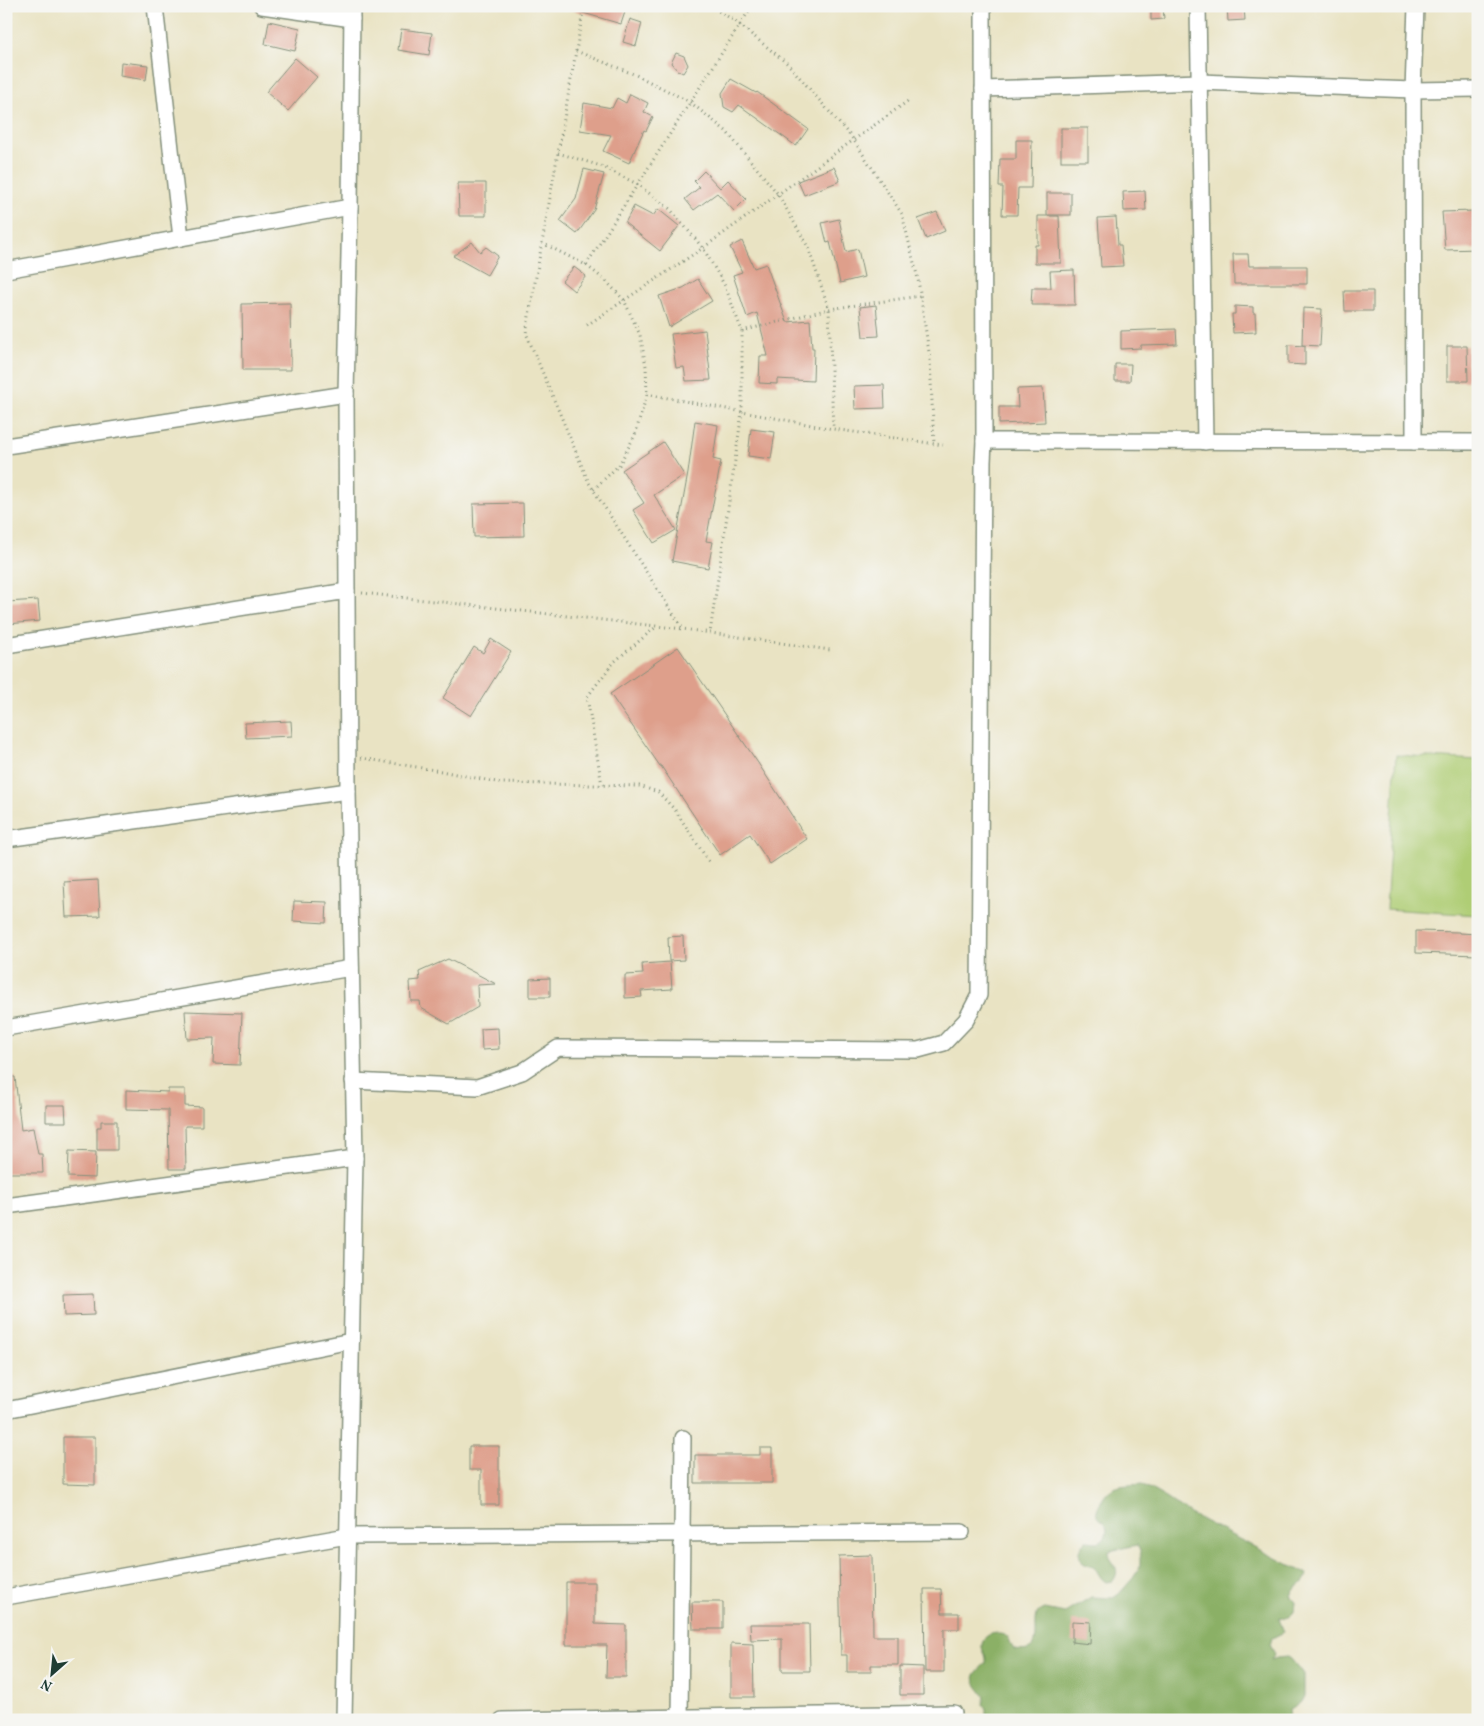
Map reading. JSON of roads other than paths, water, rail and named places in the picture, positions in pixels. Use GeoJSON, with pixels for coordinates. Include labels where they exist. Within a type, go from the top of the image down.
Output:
{"type":"FeatureCollection","features":[{"type":"Feature","properties":{"kind":"street"},"geometry":{"type":"LineString","coordinates":[[155,6],[181,238]]}},
{"type":"Feature","properties":{"kind":"street"},"geometry":{"type":"LineString","coordinates":[[262,6],[352,13],[346,394],[348,791],[354,1158],[344,1720]]}},
{"type":"Feature","properties":{"kind":"street"},"geometry":{"type":"LineString","coordinates":[[353,1082],[477,1087],[522,1072],[558,1048],[918,1050],[944,1043],[966,1020],[979,995],[984,441],[983,6]]}},
{"type":"Feature","properties":{"kind":"street"},"geometry":{"type":"LineString","coordinates":[[1198,6],[1205,442]]}},
{"type":"Feature","properties":{"kind":"street"},"geometry":{"type":"LineString","coordinates":[[1414,442],[1413,90],[1416,6]]}},
{"type":"Feature","properties":{"kind":"street"},"geometry":{"type":"LineString","coordinates":[[983,89],[1200,82],[1413,90],[1478,89]]}},
{"type":"Feature","properties":{"kind":"street"},"geometry":{"type":"LineString","coordinates":[[6,270],[350,207]]}},
{"type":"Feature","properties":{"kind":"street"},"geometry":{"type":"LineString","coordinates":[[6,446],[346,394]]}},
{"type":"Feature","properties":{"kind":"street"},"geometry":{"type":"LineString","coordinates":[[984,441],[1478,442]]}},
{"type":"Feature","properties":{"kind":"street"},"geometry":{"type":"LineString","coordinates":[[6,645],[347,591]]}},
{"type":"Feature","properties":{"kind":"street"},"geometry":{"type":"LineString","coordinates":[[6,839],[348,791]]}},
{"type":"Feature","properties":{"kind":"street"},"geometry":{"type":"LineString","coordinates":[[6,1028],[351,968]]}},
{"type":"Feature","properties":{"kind":"street"},"geometry":{"type":"LineString","coordinates":[[6,1206],[354,1158]]}},
{"type":"Feature","properties":{"kind":"street"},"geometry":{"type":"LineString","coordinates":[[6,1410],[351,1341]]}},
{"type":"Feature","properties":{"kind":"street"},"geometry":{"type":"LineString","coordinates":[[680,1718],[683,1438]]}},
{"type":"Feature","properties":{"kind":"street"},"geometry":{"type":"LineString","coordinates":[[6,1597],[347,1536],[962,1532]]}},
{"type":"Feature","properties":{"kind":"street"},"geometry":{"type":"LineString","coordinates":[[502,1720],[954,1713]]}}]}
